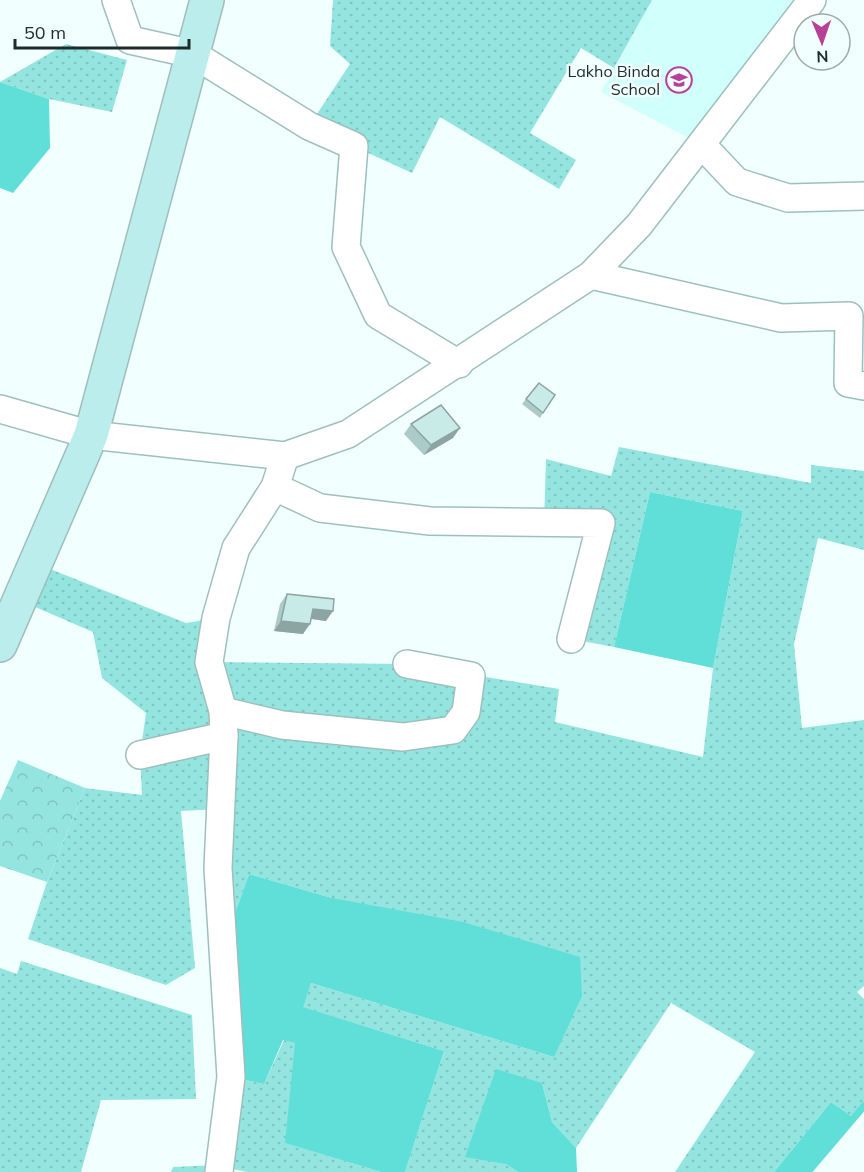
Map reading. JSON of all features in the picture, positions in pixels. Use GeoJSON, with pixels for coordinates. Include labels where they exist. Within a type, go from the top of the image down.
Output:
{"type":"FeatureCollection","features":[{"type":"Feature","properties":{"kind":"main road"},"geometry":{"type":"LineString","coordinates":[[0,645],[92,435],[207,0]]}},
{"type":"Feature","properties":{"kind":"street"},"geometry":{"type":"LineString","coordinates":[[116,0],[130,40],[192,54],[309,126],[354,146],[346,247],[378,315],[459,364]]}},
{"type":"Feature","properties":{"kind":"street"},"geometry":{"type":"LineString","coordinates":[[0,409],[92,435],[285,456],[348,434],[459,364],[591,275],[639,225],[812,0]]}},
{"type":"Feature","properties":{"kind":"street"},"geometry":{"type":"LineString","coordinates":[[702,145],[737,182],[788,198],[864,196]]}},
{"type":"Feature","properties":{"kind":"street"},"geometry":{"type":"LineString","coordinates":[[591,275],[781,318],[857,315],[848,383],[864,386]]}},
{"type":"Feature","properties":{"kind":"street"},"geometry":{"type":"LineString","coordinates":[[219,1172],[231,1077],[218,868],[224,723],[208,662],[216,618],[236,548],[275,487],[285,456]]}},
{"type":"Feature","properties":{"kind":"street"},"geometry":{"type":"LineString","coordinates":[[275,487],[320,508],[419,519],[601,523],[571,639]]}},
{"type":"Feature","properties":{"kind":"street"},"geometry":{"type":"LineString","coordinates":[[140,755],[224,723],[282,725],[403,737],[453,730],[466,712],[471,676],[407,664]]}},
{"type":"Feature","properties":{"kind":"shaded area","name":"Lakho Binda School"},"geometry":{"type":"Polygon","coordinates":[[[652,0],[812,0],[803,12],[792,12],[792,26],[702,145],[601,92],[652,0]]]}},
{"type":"Feature","properties":{"kind":"shaded area"},"geometry":{"type":"Polygon","coordinates":[[[0,82],[49,99],[50,148],[13,193],[0,188],[0,82]]]}},
{"type":"Feature","properties":{"kind":"shaded area"},"geometry":{"type":"Polygon","coordinates":[[[650,492],[743,511],[713,668],[614,647],[650,492]]]}},
{"type":"Feature","properties":{"kind":"shaded area"},"geometry":{"type":"Polygon","coordinates":[[[249,874],[332,898],[463,922],[580,957],[582,996],[554,1057],[311,983],[303,1007],[444,1051],[405,1172],[381,1172],[285,1143],[295,1043],[283,1040],[264,1084],[231,1077],[221,953],[249,874]]]}},
{"type":"Feature","properties":{"kind":"shaded area"},"geometry":{"type":"Polygon","coordinates":[[[496,1069],[542,1083],[552,1122],[576,1148],[577,1172],[518,1172],[506,1164],[465,1157],[496,1069]]]}},
{"type":"Feature","properties":{"kind":"shaded area"},"geometry":{"type":"Polygon","coordinates":[[[831,1102],[854,1118],[808,1172],[774,1172],[831,1102]]]}},
{"type":"Feature","properties":{"kind":"green space"},"geometry":{"type":"Polygon","coordinates":[[[333,0],[652,0],[614,68],[581,48],[530,133],[576,160],[559,189],[440,117],[412,173],[309,126],[350,64],[330,46],[333,0]]]}},
{"type":"Feature","properties":{"kind":"green space"},"geometry":{"type":"Polygon","coordinates":[[[66,44],[127,60],[112,112],[49,99],[0,82],[66,44]]]}},
{"type":"Feature","properties":{"kind":"green space"},"geometry":{"type":"Polygon","coordinates":[[[619,447],[811,483],[811,465],[864,471],[864,550],[818,538],[794,644],[802,728],[864,720],[864,986],[857,992],[864,999],[864,1106],[854,1118],[831,1102],[774,1172],[675,1172],[755,1052],[671,1003],[576,1148],[552,1122],[542,1083],[506,1164],[518,1172],[405,1172],[444,1051],[302,1007],[311,983],[554,1057],[332,898],[249,874],[221,953],[221,809],[181,811],[195,968],[166,985],[28,939],[47,882],[85,788],[142,795],[140,755],[146,713],[102,678],[93,632],[19,600],[35,563],[186,623],[216,618],[209,662],[407,664],[559,689],[555,722],[703,757],[713,668],[743,511],[650,492],[614,647],[571,639],[601,524],[544,524],[546,459],[611,476],[619,447]]]}},
{"type":"Feature","properties":{"kind":"green space"},"geometry":{"type":"Polygon","coordinates":[[[18,760],[85,788],[47,882],[0,866],[0,801],[18,760]]]}},
{"type":"Feature","properties":{"kind":"green space"},"geometry":{"type":"Polygon","coordinates":[[[21,961],[192,1015],[196,1099],[101,1100],[81,1172],[0,1172],[0,968],[17,974],[21,961]]]}},
{"type":"Feature","properties":{"kind":"green space"},"geometry":{"type":"Polygon","coordinates":[[[284,1040],[296,1043],[286,1143],[381,1172],[247,1172],[219,1166],[219,1172],[171,1172],[173,1167],[219,1165],[231,1077],[264,1084],[284,1040]]]}},
{"type":"Feature","properties":{"kind":"building"},"geometry":{"type":"Polygon","coordinates":[[[539,383],[555,395],[543,413],[526,399],[539,383]]]}},
{"type":"Feature","properties":{"kind":"building"},"geometry":{"type":"Polygon","coordinates":[[[441,405],[460,428],[431,445],[411,424],[441,405]]]}},
{"type":"Feature","properties":{"kind":"building"},"geometry":{"type":"Polygon","coordinates":[[[287,594],[334,599],[333,611],[313,609],[310,624],[281,621],[287,594]]]}},
{"type":"Feature","properties":{"kind":"waterway"},"geometry":{"type":"LineString","coordinates":[[808,1172],[864,1106]]}},
{"type":"Feature","properties":{"kind":"place","name":"Lakho Binda School"},"geometry":{"type":"Point","coordinates":[679,80]}}]}
